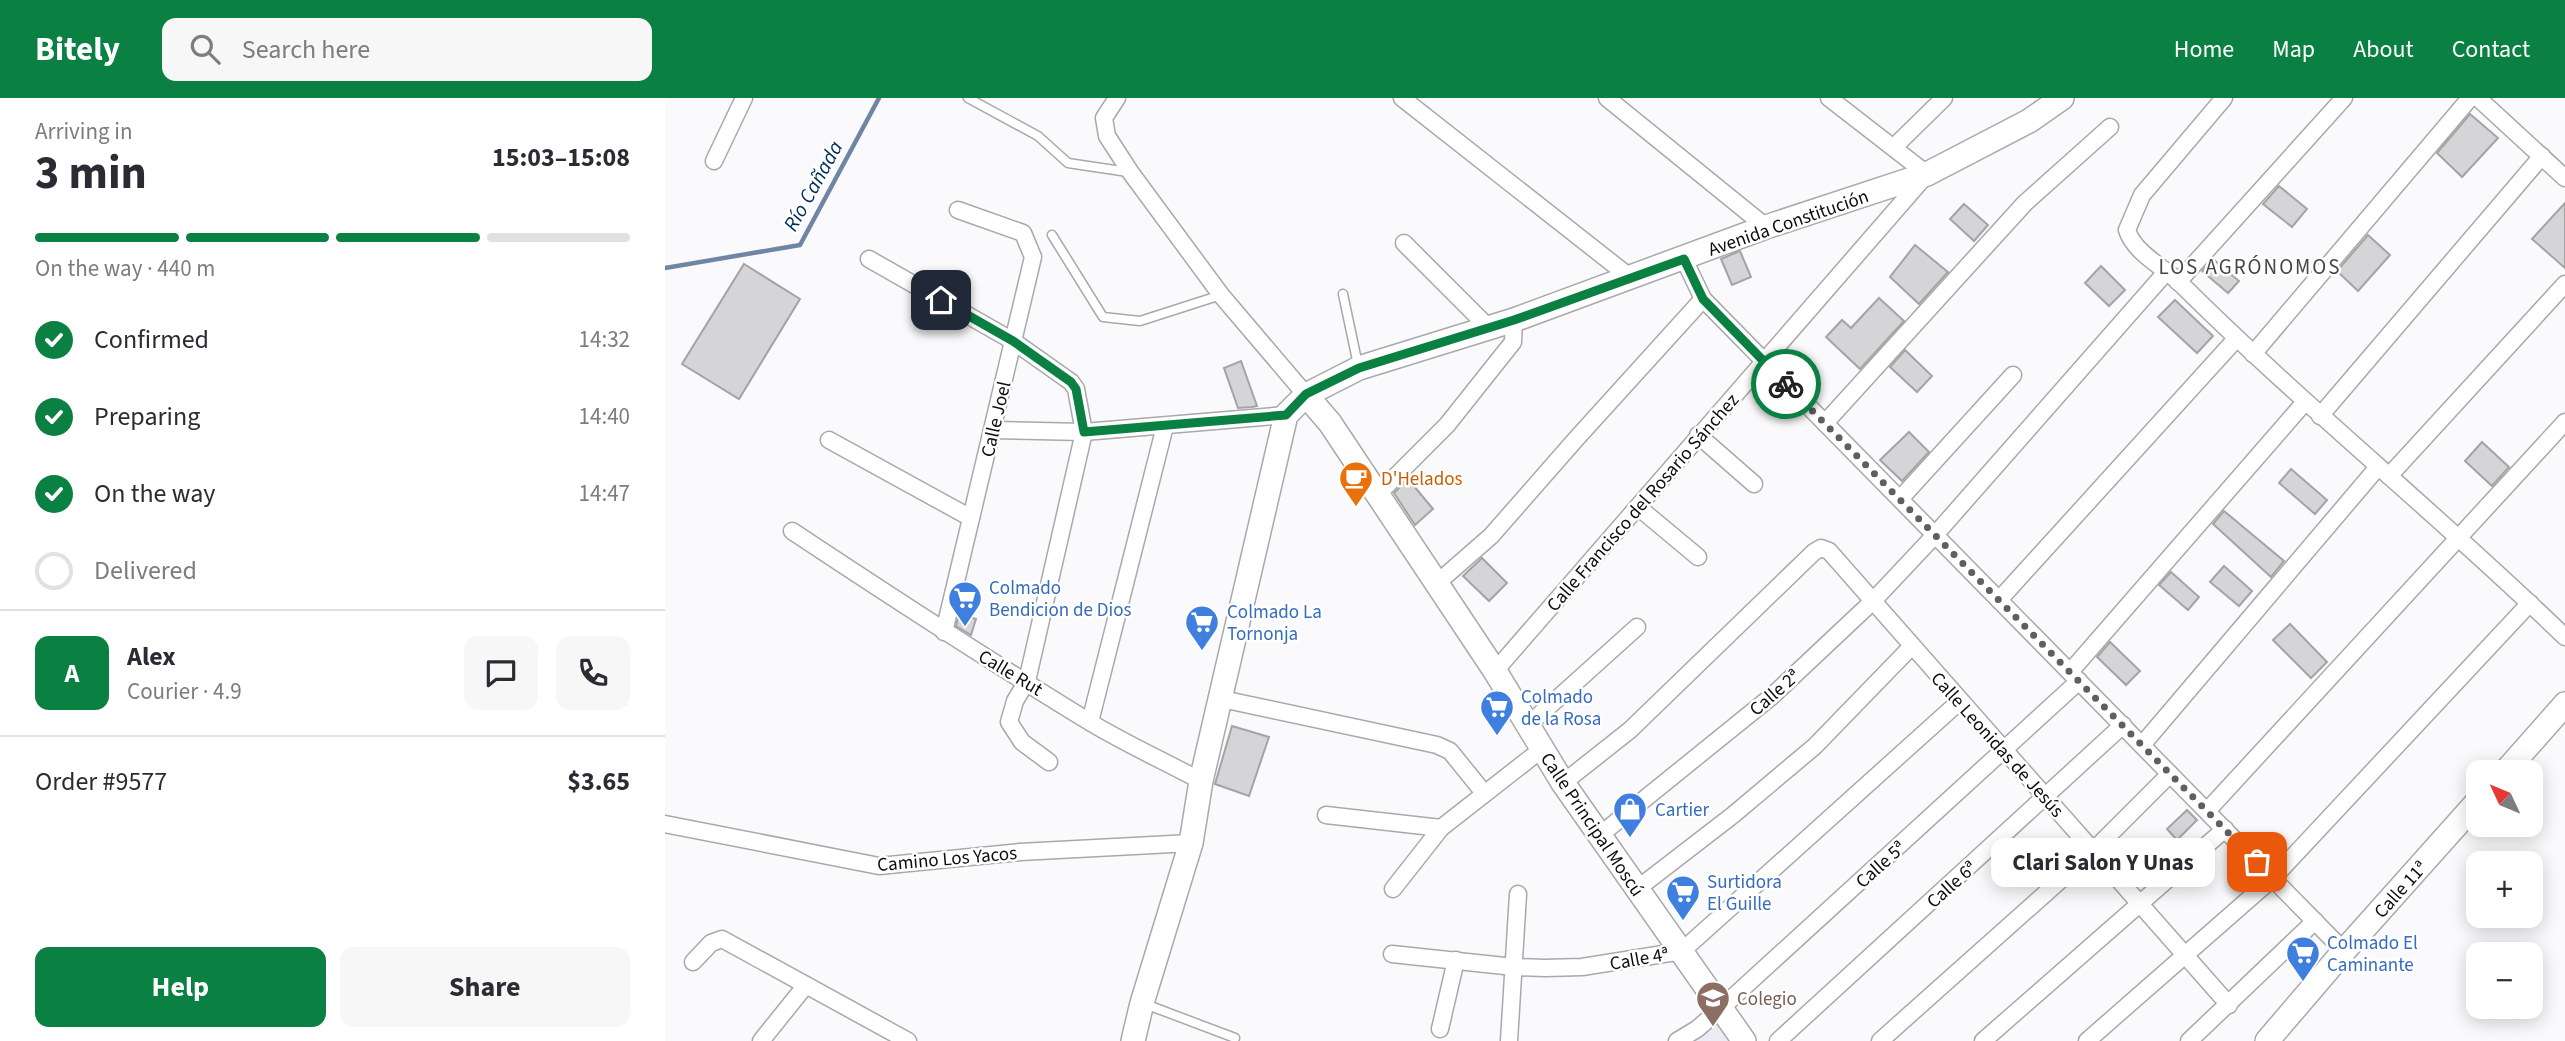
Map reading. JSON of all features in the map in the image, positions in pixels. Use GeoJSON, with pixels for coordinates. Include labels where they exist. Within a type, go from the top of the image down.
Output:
{"type":"FeatureCollection","features":[{"type":"Feature","properties":{"kind":"street"},"geometry":{"type":"LineString","coordinates":[[714,161],[744,98]]}},
{"type":"Feature","properties":{"kind":"street"},"geometry":{"type":"LineString","coordinates":[[1117,98],[1104,118],[1107,136],[1221,295],[1306,394],[1286,415],[1201,781],[1191,843],[1133,1041]]}},
{"type":"Feature","properties":{"kind":"street"},"geometry":{"type":"LineString","coordinates":[[1402,98],[1632,278]]}},
{"type":"Feature","properties":{"kind":"street"},"geometry":{"type":"LineString","coordinates":[[1607,98],[1766,227]]}},
{"type":"Feature","properties":{"kind":"street"},"geometry":{"type":"LineString","coordinates":[[1829,98],[1927,174]]}},
{"type":"Feature","properties":{"kind":"street"},"geometry":{"type":"LineString","coordinates":[[1894,147],[1944,98]]}},
{"type":"Feature","properties":{"kind":"street","name":"Avenida Constitución"},"geometry":{"type":"LineString","coordinates":[[1306,394],[1359,368],[1514,320],[1766,227],[1927,174],[2029,121],[2062,98]]}},
{"type":"Feature","properties":{"kind":"street"},"geometry":{"type":"LineString","coordinates":[[2224,98],[2142,195],[2127,230],[2131,242],[2172,276],[2305,402],[2459,537],[2565,637]]}},
{"type":"Feature","properties":{"kind":"street","name":"Calle 2ª"},"geometry":{"type":"LineString","coordinates":[[1600,835],[1772,696],[1872,602],[2172,276],[2344,98]]}},
{"type":"Feature","properties":{"kind":"street"},"geometry":{"type":"LineString","coordinates":[[2253,354],[2470,98]]}},
{"type":"Feature","properties":{"kind":"street"},"geometry":{"type":"LineString","coordinates":[[2477,98],[2565,178]]}},
{"type":"Feature","properties":{"kind":"street"},"geometry":{"type":"LineString","coordinates":[[1825,423],[2025,203],[2110,127]]}},
{"type":"Feature","properties":{"kind":"street"},"geometry":{"type":"LineString","coordinates":[[2320,415],[2542,156]]}},
{"type":"Feature","properties":{"kind":"street","name":"Calle Francisco del Rosario Sánchez"},"geometry":{"type":"LineString","coordinates":[[1495,671],[1927,174]]}},
{"type":"Feature","properties":{"kind":"street","name":"Calle Joel"},"geometry":{"type":"LineString","coordinates":[[944,632],[1033,257],[1023,233],[958,210]]}},
{"type":"Feature","properties":{"kind":"street"},"geometry":{"type":"LineString","coordinates":[[1404,243],[1489,328]]}},
{"type":"Feature","properties":{"kind":"street"},"geometry":{"type":"LineString","coordinates":[[869,259],[1013,341],[1071,382],[1076,389],[1084,432],[1027,681],[1015,701],[1009,722],[1022,742],[1049,762]]}},
{"type":"Feature","properties":{"kind":"street"},"geometry":{"type":"LineString","coordinates":[[1684,259],[1703,299],[2344,951]]}},
{"type":"Feature","properties":{"kind":"street"},"geometry":{"type":"LineString","coordinates":[[2142,745],[2383,472],[2565,284]]}},
{"type":"Feature","properties":{"kind":"street"},"geometry":{"type":"LineString","coordinates":[[1436,584],[1491,536],[1703,299]]}},
{"type":"Feature","properties":{"kind":"street"},"geometry":{"type":"LineString","coordinates":[[1376,496],[1447,425],[1513,342],[1514,320]]}},
{"type":"Feature","properties":{"kind":"street"},"geometry":{"type":"LineString","coordinates":[[1999,600],[2236,339]]}},
{"type":"Feature","properties":{"kind":"street"},"geometry":{"type":"LineString","coordinates":[[1900,499],[2013,375]]}},
{"type":"Feature","properties":{"kind":"street","name":"Calle Principal Moscú"},"geometry":{"type":"LineString","coordinates":[[1306,394],[1495,671],[1563,783],[1744,1041]]}},
{"type":"Feature","properties":{"kind":"street","name":"Calle 5ª"},"geometry":{"type":"LineString","coordinates":[[1677,1041],[1697,1029],[1720,1009],[2004,751],[2074,676],[2305,402]]}},
{"type":"Feature","properties":{"kind":"street"},"geometry":{"type":"LineString","coordinates":[[992,430],[1084,432],[1286,415]]}},
{"type":"Feature","properties":{"kind":"street"},"geometry":{"type":"LineString","coordinates":[[2207,811],[2565,422]]}},
{"type":"Feature","properties":{"kind":"street"},"geometry":{"type":"LineString","coordinates":[[1090,722],[1165,426]]}},
{"type":"Feature","properties":{"kind":"street"},"geometry":{"type":"LineString","coordinates":[[1698,435],[1754,484]]}},
{"type":"Feature","properties":{"kind":"street"},"geometry":{"type":"LineString","coordinates":[[829,440],[971,518]]}},
{"type":"Feature","properties":{"kind":"street"},"geometry":{"type":"LineString","coordinates":[[1638,507],[1697,557]]}},
{"type":"Feature","properties":{"kind":"street","name":"Calle Rut"},"geometry":{"type":"LineString","coordinates":[[792,531],[944,632],[1090,722],[1201,781]]}},
{"type":"Feature","properties":{"kind":"street","name":"Calle Leonidas de Jesús"},"geometry":{"type":"LineString","coordinates":[[1563,783],[1630,730],[1821,548],[1829,551],[2229,1005]]}},
{"type":"Feature","properties":{"kind":"street"},"geometry":{"type":"LineString","coordinates":[[2087,1041],[2273,878],[2530,603]]}},
{"type":"Feature","properties":{"kind":"street"},"geometry":{"type":"LineString","coordinates":[[1527,726],[1637,627]]}},
{"type":"Feature","properties":{"kind":"street"},"geometry":{"type":"LineString","coordinates":[[1637,889],[1733,815],[1815,746],[1912,646]]}},
{"type":"Feature","properties":{"kind":"street"},"geometry":{"type":"LineString","coordinates":[[1222,698],[1437,744],[1450,751],[1484,793]]}},
{"type":"Feature","properties":{"kind":"street","name":"Calle 4ª"},"geometry":{"type":"LineString","coordinates":[[1392,954],[1514,967],[1582,967],[1682,951],[1960,701]]}},
{"type":"Feature","properties":{"kind":"street"},"geometry":{"type":"LineString","coordinates":[[2516,760],[2565,704]]}},
{"type":"Feature","properties":{"kind":"street","name":"Calle 6ª"},"geometry":{"type":"LineString","coordinates":[[1778,1041],[2123,725]]}},
{"type":"Feature","properties":{"kind":"street"},"geometry":{"type":"LineString","coordinates":[[1393,889],[1441,828],[1542,749]]}},
{"type":"Feature","properties":{"kind":"street"},"geometry":{"type":"LineString","coordinates":[[1880,1041],[2093,851],[2170,774]]}},
{"type":"Feature","properties":{"kind":"street","name":"Calle 11ª"},"geometry":{"type":"LineString","coordinates":[[2267,1041],[2466,814]]}},
{"type":"Feature","properties":{"kind":"street"},"geometry":{"type":"LineString","coordinates":[[1326,815],[1441,828]]}},
{"type":"Feature","properties":{"kind":"street","name":"Camino Los Yacos"},"geometry":{"type":"LineString","coordinates":[[665,824],[879,866],[1020,852],[1191,843]]}},
{"type":"Feature","properties":{"kind":"street"},"geometry":{"type":"LineString","coordinates":[[1983,1041],[2225,829]]}},
{"type":"Feature","properties":{"kind":"street"},"geometry":{"type":"LineString","coordinates":[[1509,1041],[1518,894]]}},
{"type":"Feature","properties":{"kind":"street"},"geometry":{"type":"LineString","coordinates":[[2189,1041],[2315,920]]}},
{"type":"Feature","properties":{"kind":"street"},"geometry":{"type":"LineString","coordinates":[[693,962],[711,943],[722,939],[908,1041]]}},
{"type":"Feature","properties":{"kind":"street"},"geometry":{"type":"LineString","coordinates":[[1440,1029],[1456,960]]}},
{"type":"Feature","properties":{"kind":"street"},"geometry":{"type":"LineString","coordinates":[[761,1041],[806,985]]}},
{"type":"Feature","properties":{"kind":"street"},"geometry":{"type":"LineString","coordinates":[[874,1041],[884,1028]]}},
{"type":"Feature","properties":{"kind":"lane"},"geometry":{"type":"LineString","coordinates":[[968,98],[1038,136],[1068,163],[1131,173]]}},
{"type":"Feature","properties":{"kind":"lane"},"geometry":{"type":"LineString","coordinates":[[1052,235],[1103,317],[1140,321],[1221,295]]}},
{"type":"Feature","properties":{"kind":"lane"},"geometry":{"type":"LineString","coordinates":[[1343,294],[1359,368]]}},
{"type":"Feature","properties":{"kind":"lane"},"geometry":{"type":"LineString","coordinates":[[1142,1003],[1235,1038]]}},
{"type":"Feature","properties":{"kind":"shaded area","name":"Colegio"},"geometry":{"type":"Polygon","coordinates":[[[1716,1018],[1728,1041],[1693,1041],[1692,1038],[1716,1018]]]}},
{"type":"Feature","properties":{"kind":"building"},"geometry":{"type":"Polygon","coordinates":[[[2470,114],[2498,138],[2462,177],[2437,153],[2470,114]]]}},
{"type":"Feature","properties":{"kind":"building"},"geometry":{"type":"Polygon","coordinates":[[[2279,186],[2307,209],[2292,227],[2263,204],[2279,186]]]}},
{"type":"Feature","properties":{"kind":"building"},"geometry":{"type":"Polygon","coordinates":[[[2565,203],[2565,268],[2532,239],[2565,203]]]}},
{"type":"Feature","properties":{"kind":"building"},"geometry":{"type":"Polygon","coordinates":[[[1964,204],[1988,225],[1974,241],[1950,219],[1964,204]]]}},
{"type":"Feature","properties":{"kind":"building"},"geometry":{"type":"Polygon","coordinates":[[[2368,235],[2390,255],[2358,291],[2337,271],[2368,235]]]}},
{"type":"Feature","properties":{"kind":"building"},"geometry":{"type":"Polygon","coordinates":[[[1915,245],[1948,272],[1919,304],[1890,277],[1915,245]]]}},
{"type":"Feature","properties":{"kind":"building"},"geometry":{"type":"Polygon","coordinates":[[[1740,251],[1751,277],[1732,285],[1721,259],[1740,251]]]}},
{"type":"Feature","properties":{"kind":"building"},"geometry":{"type":"Polygon","coordinates":[[[2213,259],[2239,281],[2228,293],[2202,271],[2213,259]]]}},
{"type":"Feature","properties":{"kind":"building"},"geometry":{"type":"Polygon","coordinates":[[[744,264],[800,299],[739,399],[682,364],[744,264]]]}},
{"type":"Feature","properties":{"kind":"building"},"geometry":{"type":"Polygon","coordinates":[[[2101,266],[2125,290],[2109,306],[2085,283],[2101,266]]]}},
{"type":"Feature","properties":{"kind":"building"},"geometry":{"type":"Polygon","coordinates":[[[1879,298],[1904,321],[1860,369],[1826,337],[1842,320],[1851,328],[1879,298]]]}},
{"type":"Feature","properties":{"kind":"building"},"geometry":{"type":"Polygon","coordinates":[[[2175,300],[2213,336],[2197,353],[2158,317],[2175,300]]]}},
{"type":"Feature","properties":{"kind":"building"},"geometry":{"type":"Polygon","coordinates":[[[1905,350],[1932,376],[1917,392],[1890,367],[1905,350]]]}},
{"type":"Feature","properties":{"kind":"building"},"geometry":{"type":"Polygon","coordinates":[[[1241,361],[1257,406],[1238,408],[1224,368],[1241,361]]]}},
{"type":"Feature","properties":{"kind":"building"},"geometry":{"type":"Polygon","coordinates":[[[1909,432],[1929,452],[1902,481],[1880,460],[1909,432]]]}},
{"type":"Feature","properties":{"kind":"building"},"geometry":{"type":"Polygon","coordinates":[[[2482,442],[2509,467],[2492,486],[2465,461],[2482,442]]]}},
{"type":"Feature","properties":{"kind":"building"},"geometry":{"type":"Polygon","coordinates":[[[2291,469],[2327,500],[2315,514],[2279,483],[2291,469]]]}},
{"type":"Feature","properties":{"kind":"building"},"geometry":{"type":"Polygon","coordinates":[[[1408,479],[1433,509],[1415,525],[1394,493],[1408,479]]]}},
{"type":"Feature","properties":{"kind":"building"},"geometry":{"type":"Polygon","coordinates":[[[2224,511],[2284,561],[2271,577],[2213,524],[2224,511]]]}},
{"type":"Feature","properties":{"kind":"building"},"geometry":{"type":"Polygon","coordinates":[[[1482,558],[1507,583],[1489,601],[1463,576],[1482,558]]]}},
{"type":"Feature","properties":{"kind":"building"},"geometry":{"type":"Polygon","coordinates":[[[2224,566],[2252,591],[2239,606],[2210,582],[2224,566]]]}},
{"type":"Feature","properties":{"kind":"building"},"geometry":{"type":"Polygon","coordinates":[[[2171,572],[2199,597],[2188,610],[2159,585],[2171,572]]]}},
{"type":"Feature","properties":{"kind":"building","name":"Colmado Bendicion de Dios"},"geometry":{"type":"Polygon","coordinates":[[[959,614],[976,619],[971,635],[956,626],[959,614]]]}},
{"type":"Feature","properties":{"kind":"building"},"geometry":{"type":"Polygon","coordinates":[[[2290,624],[2327,662],[2311,678],[2273,640],[2290,624]]]}},
{"type":"Feature","properties":{"kind":"building"},"geometry":{"type":"Polygon","coordinates":[[[2110,642],[2140,671],[2126,685],[2097,657],[2110,642]]]}},
{"type":"Feature","properties":{"kind":"building"},"geometry":{"type":"Polygon","coordinates":[[[1232,726],[1269,737],[1249,796],[1215,784],[1232,726]]]}},
{"type":"Feature","properties":{"kind":"building"},"geometry":{"type":"Polygon","coordinates":[[[2187,810],[2197,820],[2177,840],[2167,829],[2187,810]]]}},
{"type":"Feature","properties":{"kind":"waterway","name":"Río Cañada"},"geometry":{"type":"LineString","coordinates":[[665,268],[800,245],[879,98]]}},
{"type":"Feature","properties":{"kind":"way so far"},"geometry":{"type":"LineString","coordinates":[[1786,384],[2257,862]]}},
{"type":"Feature","properties":{"kind":"place","name":"D'Helados"},"geometry":{"type":"Point","coordinates":[1356,508]}},
{"type":"Feature","properties":{"kind":"place","name":"Colmado Bendicion de Dios"},"geometry":{"type":"Point","coordinates":[965,628]}},
{"type":"Feature","properties":{"kind":"place","name":"Colmado La Tornonja"},"geometry":{"type":"Point","coordinates":[1202,652]}},
{"type":"Feature","properties":{"kind":"place","name":"Colmado de la Rosa"},"geometry":{"type":"Point","coordinates":[1497,737]}},
{"type":"Feature","properties":{"kind":"place","name":"Cartier"},"geometry":{"type":"Point","coordinates":[1630,839]}},
{"type":"Feature","properties":{"kind":"place","name":"Clari Salon Y Unas"},"geometry":{"type":"Point","coordinates":[2257,862]}},
{"type":"Feature","properties":{"kind":"place","name":"Surtidora El Guille"},"geometry":{"type":"Point","coordinates":[1683,922]}},
{"type":"Feature","properties":{"kind":"place","name":"Colmado El Caminante"},"geometry":{"type":"Point","coordinates":[2303,983]}},
{"type":"Feature","properties":{"kind":"place","name":"Colegio"},"geometry":{"type":"Point","coordinates":[1713,1028]}},
{"type":"Feature","properties":{"kind":"district","name":"LOS AGRÓNOMOS"},"geometry":{"type":"Point","coordinates":[2250,267]}},
{"type":"Feature","properties":{"kind":"route"},"geometry":{"type":"LineString","coordinates":[[941,300],[1013,341],[1071,382],[1076,389],[1084,432],[1286,415],[1306,394],[1359,368],[1514,320],[1684,259],[1703,299],[1786,384]]}}]}
